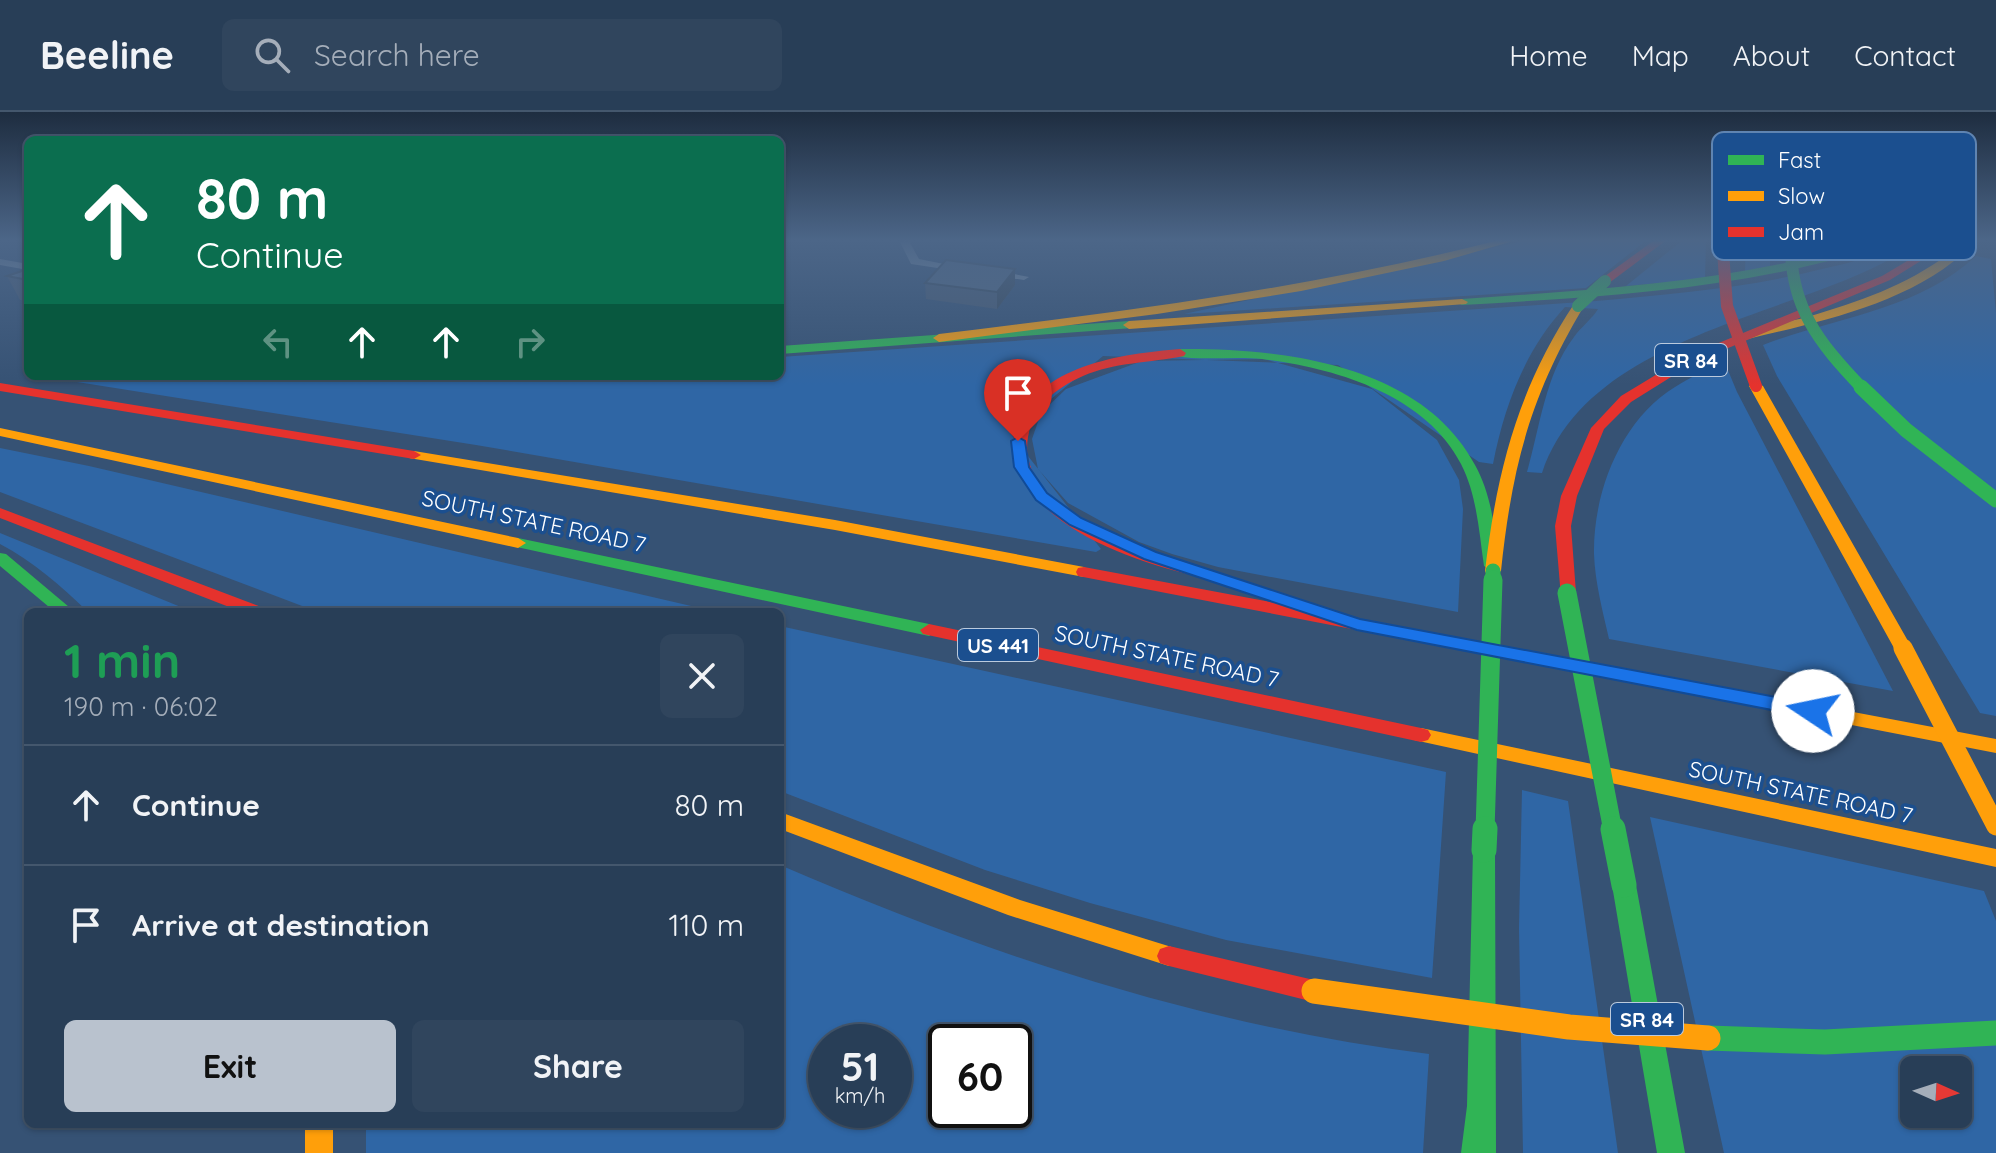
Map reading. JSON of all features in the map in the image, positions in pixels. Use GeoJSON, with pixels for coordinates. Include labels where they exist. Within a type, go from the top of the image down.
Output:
{"type":"FeatureCollection","features":[{"type":"Feature","properties":{"kind":"main road"},"geometry":{"type":"LineString","coordinates":[[939,338],[1308,288]]}},
{"type":"Feature","properties":{"kind":"main road"},"geometry":{"type":"LineString","coordinates":[[1482,1153],[1484,850],[1493,571],[1499,497],[1512,436],[1537,371],[1552,342],[1578,306],[1598,288]]}},
{"type":"Feature","properties":{"kind":"main road"},"geometry":{"type":"LineString","coordinates":[[784,350],[1661,288]]}},
{"type":"Feature","properties":{"kind":"main road"},"geometry":{"type":"LineString","coordinates":[[1726,288],[1727,306],[1735,335],[1756,386],[1903,648],[1996,826]]}},
{"type":"Feature","properties":{"kind":"main road"},"geometry":{"type":"LineString","coordinates":[[1795,288],[1798,301],[1831,353],[1878,403],[1926,447],[1996,500]]}},
{"type":"Feature","properties":{"kind":"main road","name":"SR 84"},"geometry":{"type":"LineString","coordinates":[[1671,1153],[1624,885],[1567,593],[1563,526],[1569,496],[1598,428],[1626,399],[1656,378],[1748,335],[1863,288]]}},
{"type":"Feature","properties":{"kind":"main road"},"geometry":{"type":"LineString","coordinates":[[1748,335],[1789,327],[1838,312],[1894,288]]}},
{"type":"Feature","properties":{"kind":"main road"},"geometry":{"type":"LineString","coordinates":[[1357,624],[1127,547],[1076,521],[1041,497],[1022,467],[1018,441],[1023,419],[1039,397],[1063,380],[1097,366],[1135,356],[1184,351],[1235,351],[1279,356],[1362,379],[1416,407],[1463,457],[1481,501],[1493,571]]}},
{"type":"Feature","properties":{"kind":"main road","name":"SOUTH STATE ROAD 7"},"geometry":{"type":"LineString","coordinates":[[0,387],[805,520],[1996,746]]}},
{"type":"Feature","properties":{"kind":"main road","name":"SOUTH STATE ROAD 7"},"geometry":{"type":"LineString","coordinates":[[0,432],[1996,858]]}},
{"type":"Feature","properties":{"kind":"main road"},"geometry":{"type":"LineString","coordinates":[[0,513],[248,608]]}},
{"type":"Feature","properties":{"kind":"main road"},"geometry":{"type":"LineString","coordinates":[[0,558],[61,608]]}},
{"type":"Feature","properties":{"kind":"main road"},"geometry":{"type":"LineString","coordinates":[[784,822],[967,893],[1163,955],[1314,991],[1522,1023],[1698,1038],[1830,1044],[1996,1033]]}},
{"type":"Feature","properties":{"kind":"main road"},"geometry":{"type":"LineString","coordinates":[[1475,1153],[1481,1106]]}},
{"type":"Feature","properties":{"kind":"main road"},"geometry":{"type":"LineString","coordinates":[[319,1128],[319,1153]]}},
{"type":"Feature","properties":{"kind":"shaded area"},"geometry":{"type":"Polygon","coordinates":[[[1307,288],[1587,288],[1586,288],[1184,314],[1307,288]]]}},
{"type":"Feature","properties":{"kind":"shaded area"},"geometry":{"type":"Polygon","coordinates":[[[1826,288],[1739,319],[1640,363],[1599,392],[1565,428],[1542,473],[1527,472],[1544,402],[1564,352],[1598,309],[1565,307],[1538,342],[1510,401],[1493,464],[1479,462],[1338,365],[1103,356],[1010,433],[1101,549],[1096,552],[476,445],[64,380],[784,380],[784,357],[1596,301],[1710,290],[1826,288]]]}},
{"type":"Feature","properties":{"kind":"shaded area"},"geometry":{"type":"Polygon","coordinates":[[[1994,288],[1996,716],[1980,713],[1777,376],[1763,345],[1874,311],[1928,289],[1994,288]]]}},
{"type":"Feature","properties":{"kind":"shaded area"},"geometry":{"type":"Polygon","coordinates":[[[1264,359],[1372,389],[1437,440],[1459,480],[1463,509],[1458,612],[1218,567],[1172,554],[1139,542],[1068,503],[1038,469],[1032,439],[1041,413],[1066,389],[1142,361],[1264,359]]]}},
{"type":"Feature","properties":{"kind":"shaded area"},"geometry":{"type":"Polygon","coordinates":[[[1725,363],[1737,392],[1893,691],[1609,639],[1594,554],[1599,506],[1614,460],[1639,418],[1656,401],[1687,380],[1725,363]]]}},
{"type":"Feature","properties":{"kind":"shaded area"},"geometry":{"type":"Polygon","coordinates":[[[0,448],[700,608],[307,608],[0,492],[0,448]]]}},
{"type":"Feature","properties":{"kind":"shaded area"},"geometry":{"type":"Polygon","coordinates":[[[0,533],[183,608],[84,608],[24,558],[0,544],[0,533]]]}},
{"type":"Feature","properties":{"kind":"shaded area"},"geometry":{"type":"Polygon","coordinates":[[[784,627],[1446,772],[1432,978],[1226,940],[1090,903],[985,870],[784,793],[784,627]]]}},
{"type":"Feature","properties":{"kind":"shaded area"},"geometry":{"type":"Polygon","coordinates":[[[1522,790],[1568,801],[1618,1153],[1523,1153],[1519,928],[1522,790]]]}},
{"type":"Feature","properties":{"kind":"shaded area"},"geometry":{"type":"Polygon","coordinates":[[[1650,817],[1984,891],[1996,921],[1996,1153],[1724,1153],[1650,817]]]}},
{"type":"Feature","properties":{"kind":"shaded area"},"geometry":{"type":"Polygon","coordinates":[[[784,867],[938,929],[1098,983],[1262,1025],[1345,1042],[1429,1054],[1423,1153],[366,1153],[366,1128],[784,1128],[784,867]]]}},
{"type":"Feature","properties":{"kind":"building"},"geometry":{"type":"Polygon","coordinates":[[[962,288],[1000,288],[997,292],[962,288]]]}},
{"type":"Feature","properties":{"kind":"traffic: fast"},"geometry":{"type":"LineString","coordinates":[[1578,306],[1598,288]]}},
{"type":"Feature","properties":{"kind":"traffic: fast"},"geometry":{"type":"LineString","coordinates":[[1462,302],[1660,288]]}},
{"type":"Feature","properties":{"kind":"traffic: fast"},"geometry":{"type":"LineString","coordinates":[[1795,288],[1802,308],[1821,340],[1875,402],[1996,500]]}},
{"type":"Feature","properties":{"kind":"traffic: fast"},"geometry":{"type":"LineString","coordinates":[[784,350],[1129,325]]}},
{"type":"Feature","properties":{"kind":"traffic: fast"},"geometry":{"type":"LineString","coordinates":[[1180,353],[1257,355],[1297,360],[1371,382],[1405,401],[1436,424],[1469,466],[1483,508],[1492,566]]}},
{"type":"Feature","properties":{"kind":"traffic: fast"},"geometry":{"type":"LineString","coordinates":[[518,543],[929,630]]}},
{"type":"Feature","properties":{"kind":"traffic: fast"},"geometry":{"type":"LineString","coordinates":[[0,558],[61,608]]}},
{"type":"Feature","properties":{"kind":"traffic: fast"},"geometry":{"type":"LineString","coordinates":[[1484,850],[1493,571]]}},
{"type":"Feature","properties":{"kind":"traffic: fast"},"geometry":{"type":"LineString","coordinates":[[1567,593],[1624,885]]}},
{"type":"Feature","properties":{"kind":"traffic: fast"},"geometry":{"type":"LineString","coordinates":[[1475,1153],[1481,1106],[1484,850]]}},
{"type":"Feature","properties":{"kind":"traffic: fast"},"geometry":{"type":"LineString","coordinates":[[1624,885],[1671,1153]]}},
{"type":"Feature","properties":{"kind":"traffic: fast"},"geometry":{"type":"LineString","coordinates":[[1708,1038],[1825,1042],[1996,1033]]}},
{"type":"Feature","properties":{"kind":"traffic: fast"},"geometry":{"type":"LineString","coordinates":[[1481,1106],[1482,1153]]}},
{"type":"Feature","properties":{"kind":"traffic: slow"},"geometry":{"type":"LineString","coordinates":[[939,338],[1157,310],[1298,288]]}},
{"type":"Feature","properties":{"kind":"traffic: slow"},"geometry":{"type":"LineString","coordinates":[[1748,335],[1837,312],[1901,288]]}},
{"type":"Feature","properties":{"kind":"traffic: slow"},"geometry":{"type":"LineString","coordinates":[[1129,325],[1462,302]]}},
{"type":"Feature","properties":{"kind":"traffic: slow"},"geometry":{"type":"LineString","coordinates":[[1493,571],[1502,498],[1517,433],[1541,371],[1578,306]]}},
{"type":"Feature","properties":{"kind":"traffic: slow"},"geometry":{"type":"LineString","coordinates":[[1756,386],[1903,648]]}},
{"type":"Feature","properties":{"kind":"traffic: slow"},"geometry":{"type":"LineString","coordinates":[[0,432],[518,543]]}},
{"type":"Feature","properties":{"kind":"traffic: slow"},"geometry":{"type":"LineString","coordinates":[[414,455],[835,525],[1084,572]]}},
{"type":"Feature","properties":{"kind":"traffic: slow"},"geometry":{"type":"LineString","coordinates":[[1414,635],[1996,746]]}},
{"type":"Feature","properties":{"kind":"traffic: slow"},"geometry":{"type":"LineString","coordinates":[[1903,648],[1996,826]]}},
{"type":"Feature","properties":{"kind":"traffic: slow"},"geometry":{"type":"LineString","coordinates":[[1421,735],[1996,858]]}},
{"type":"Feature","properties":{"kind":"traffic: slow"},"geometry":{"type":"LineString","coordinates":[[784,821],[1016,908],[1169,956]]}},
{"type":"Feature","properties":{"kind":"traffic: slow"},"geometry":{"type":"LineString","coordinates":[[1314,991],[1569,1027],[1708,1038]]}},
{"type":"Feature","properties":{"kind":"traffic: slow"},"geometry":{"type":"LineString","coordinates":[[319,1128],[319,1153]]}},
{"type":"Feature","properties":{"kind":"traffic: jam"},"geometry":{"type":"LineString","coordinates":[[1726,288],[1727,306],[1756,386]]}},
{"type":"Feature","properties":{"kind":"traffic: jam"},"geometry":{"type":"LineString","coordinates":[[1567,593],[1563,526],[1569,496],[1598,428],[1626,399],[1691,359],[1863,288]]}},
{"type":"Feature","properties":{"kind":"traffic: jam"},"geometry":{"type":"LineString","coordinates":[[1180,353],[1106,364],[1056,385],[1037,400],[1024,419],[1020,443],[1025,470],[1034,485],[1067,517],[1120,545],[1195,571]]}},
{"type":"Feature","properties":{"kind":"traffic: jam"},"geometry":{"type":"LineString","coordinates":[[0,387],[414,455]]}},
{"type":"Feature","properties":{"kind":"traffic: jam"},"geometry":{"type":"LineString","coordinates":[[0,513],[248,608]]}},
{"type":"Feature","properties":{"kind":"traffic: jam"},"geometry":{"type":"LineString","coordinates":[[1084,572],[1414,635]]}},
{"type":"Feature","properties":{"kind":"traffic: jam"},"geometry":{"type":"LineString","coordinates":[[929,630],[1421,735]]}},
{"type":"Feature","properties":{"kind":"traffic: jam"},"geometry":{"type":"LineString","coordinates":[[1169,956],[1314,991]]}},
{"type":"Feature","properties":{"kind":"route"},"geometry":{"type":"LineString","coordinates":[[1018,441],[1022,467],[1041,497],[1076,521],[1150,555],[1357,624],[1813,711]]}}]}
